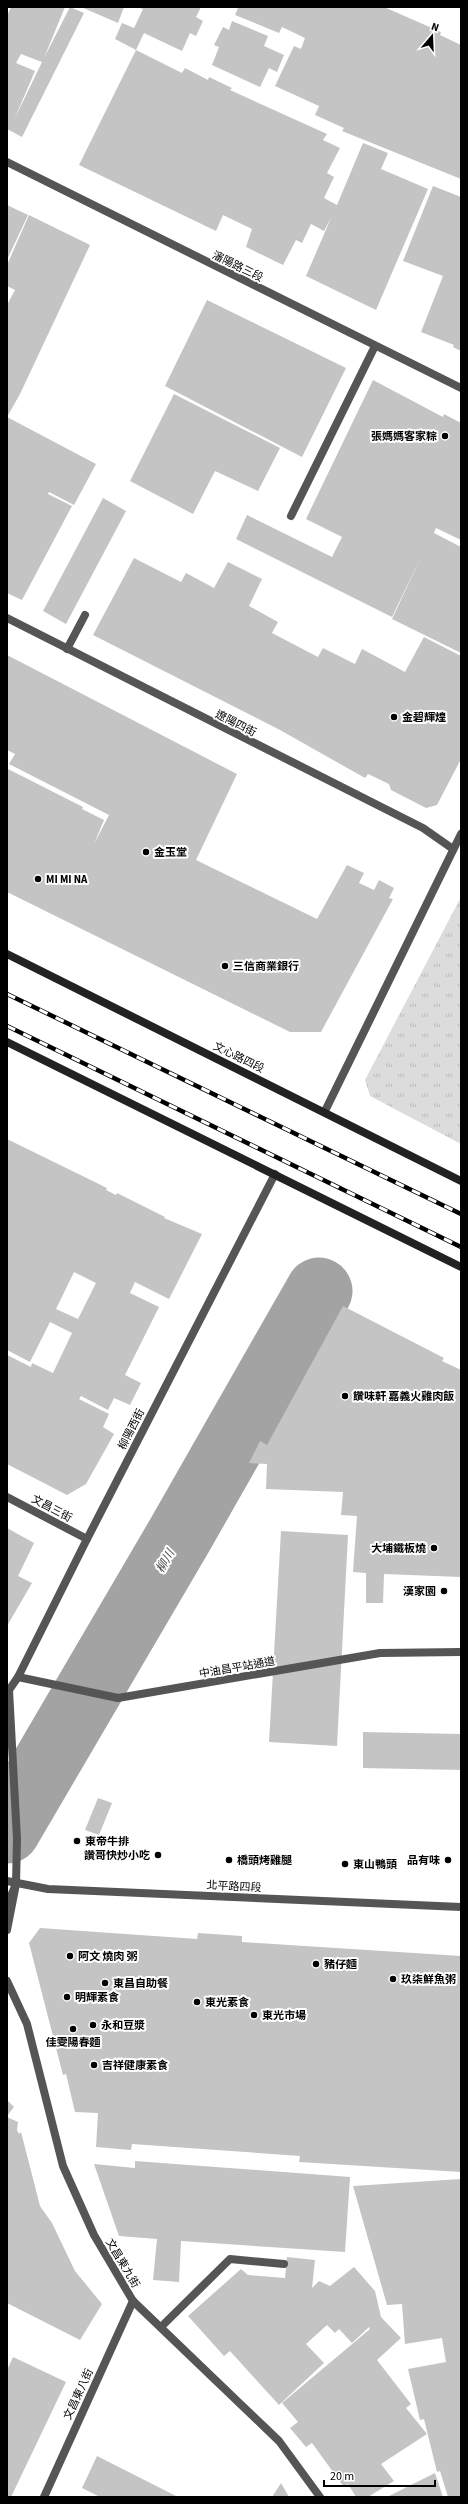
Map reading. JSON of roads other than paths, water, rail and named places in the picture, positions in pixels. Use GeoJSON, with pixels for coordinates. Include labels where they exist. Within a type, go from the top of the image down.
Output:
{"type":"FeatureCollection","features":[{"type":"Feature","properties":{"kind":"main road","name":"文心路四段"},"geometry":{"type":"LineString","coordinates":[[7,954],[324,1111],[461,1181]]}},
{"type":"Feature","properties":{"kind":"main road"},"geometry":{"type":"LineString","coordinates":[[7,1042],[275,1174],[461,1268]]}},
{"type":"Feature","properties":{"kind":"street","name":"瀋陽路三段"},"geometry":{"type":"LineString","coordinates":[[7,162],[461,388]]}},
{"type":"Feature","properties":{"kind":"street"},"geometry":{"type":"LineString","coordinates":[[291,516],[375,346]]}},
{"type":"Feature","properties":{"kind":"street"},"geometry":{"type":"LineString","coordinates":[[67,649],[85,615]]}},
{"type":"Feature","properties":{"kind":"street","name":"遼陽四街"},"geometry":{"type":"LineString","coordinates":[[7,618],[423,828],[453,849]]}},
{"type":"Feature","properties":{"kind":"street"},"geometry":{"type":"LineString","coordinates":[[324,1111],[461,834]]}},
{"type":"Feature","properties":{"kind":"street","name":"柳陽西街"},"geometry":{"type":"LineString","coordinates":[[8,1691],[18,1677],[87,1539],[275,1174]]}},
{"type":"Feature","properties":{"kind":"street","name":"文昌三街"},"geometry":{"type":"LineString","coordinates":[[7,1497],[87,1539]]}},
{"type":"Feature","properties":{"kind":"street","name":"中油昌平站通道"},"geometry":{"type":"LineString","coordinates":[[18,1677],[118,1698],[380,1653],[461,1652]]}},
{"type":"Feature","properties":{"kind":"street"},"geometry":{"type":"LineString","coordinates":[[7,1930],[16,1884],[17,1839],[8,1691]]}},
{"type":"Feature","properties":{"kind":"street","name":"北平路四段"},"geometry":{"type":"LineString","coordinates":[[7,1881],[16,1884],[48,1889],[461,1907]]}},
{"type":"Feature","properties":{"kind":"street"},"geometry":{"type":"LineString","coordinates":[[7,1905],[16,1884]]}},
{"type":"Feature","properties":{"kind":"street","name":"文昌東九街"},"geometry":{"type":"LineString","coordinates":[[7,1981],[27,2024],[62,2166],[94,2235],[133,2301],[162,2326],[278,2441],[320,2497]]}},
{"type":"Feature","properties":{"kind":"street"},"geometry":{"type":"LineString","coordinates":[[162,2326],[230,2259],[284,2264]]}},
{"type":"Feature","properties":{"kind":"street","name":"文昌東八街"},"geometry":{"type":"LineString","coordinates":[[44,2497],[133,2301]]}},
{"type":"Feature","properties":{"kind":"waterway","name":"柳川"},"geometry":{"type":"LineString","coordinates":[[7,1830],[181,1533],[319,1291]]}},
{"type":"Feature","properties":{"kind":"railway"},"geometry":{"type":"LineString","coordinates":[[7,994],[461,1214]]}},
{"type":"Feature","properties":{"kind":"railway"},"geometry":{"type":"LineString","coordinates":[[7,1026],[461,1247]]}},
{"type":"Feature","properties":{"kind":"place","name":"張媽媽客家粽"},"geometry":{"type":"Point","coordinates":[445,436]}},
{"type":"Feature","properties":{"kind":"place","name":"金碧輝煌"},"geometry":{"type":"Point","coordinates":[394,717]}},
{"type":"Feature","properties":{"kind":"place","name":"金玉堂"},"geometry":{"type":"Point","coordinates":[146,852]}},
{"type":"Feature","properties":{"kind":"place","name":"MI MI NA"},"geometry":{"type":"Point","coordinates":[38,879]}},
{"type":"Feature","properties":{"kind":"place","name":"三信商業銀行"},"geometry":{"type":"Point","coordinates":[225,966]}},
{"type":"Feature","properties":{"kind":"place","name":"饡味軒 嘉義火雞肉飯"},"geometry":{"type":"Point","coordinates":[345,1396]}},
{"type":"Feature","properties":{"kind":"place","name":"大埔鐵板燒"},"geometry":{"type":"Point","coordinates":[434,1548]}},
{"type":"Feature","properties":{"kind":"place","name":"漢家園"},"geometry":{"type":"Point","coordinates":[444,1591]}},
{"type":"Feature","properties":{"kind":"place","name":"東帝牛排"},"geometry":{"type":"Point","coordinates":[77,1841]}},
{"type":"Feature","properties":{"kind":"place","name":"讚哥快炒小吃"},"geometry":{"type":"Point","coordinates":[158,1855]}},
{"type":"Feature","properties":{"kind":"place","name":"橋頭烤雞腿"},"geometry":{"type":"Point","coordinates":[229,1860]}},
{"type":"Feature","properties":{"kind":"place","name":"品有味"},"geometry":{"type":"Point","coordinates":[448,1860]}},
{"type":"Feature","properties":{"kind":"place","name":"東山鴨頭"},"geometry":{"type":"Point","coordinates":[345,1864]}},
{"type":"Feature","properties":{"kind":"place","name":"阿文 燒肉 粥"},"geometry":{"type":"Point","coordinates":[70,1956]}},
{"type":"Feature","properties":{"kind":"place","name":"豬仔麵"},"geometry":{"type":"Point","coordinates":[316,1964]}},
{"type":"Feature","properties":{"kind":"place","name":"玖柒鮮魚粥"},"geometry":{"type":"Point","coordinates":[393,1979]}},
{"type":"Feature","properties":{"kind":"place","name":"東昌自助餐"},"geometry":{"type":"Point","coordinates":[105,1983]}},
{"type":"Feature","properties":{"kind":"place","name":"明輝素食"},"geometry":{"type":"Point","coordinates":[67,1997]}},
{"type":"Feature","properties":{"kind":"place","name":"東光素食"},"geometry":{"type":"Point","coordinates":[197,2002]}},
{"type":"Feature","properties":{"kind":"place","name":"東光市場"},"geometry":{"type":"Point","coordinates":[254,2015]}},
{"type":"Feature","properties":{"kind":"place","name":"永和豆漿"},"geometry":{"type":"Point","coordinates":[93,2025]}},
{"type":"Feature","properties":{"kind":"place","name":"佳雯陽春麵"},"geometry":{"type":"Point","coordinates":[73,2029]}},
{"type":"Feature","properties":{"kind":"place","name":"吉祥健康素食"},"geometry":{"type":"Point","coordinates":[94,2065]}}]}
